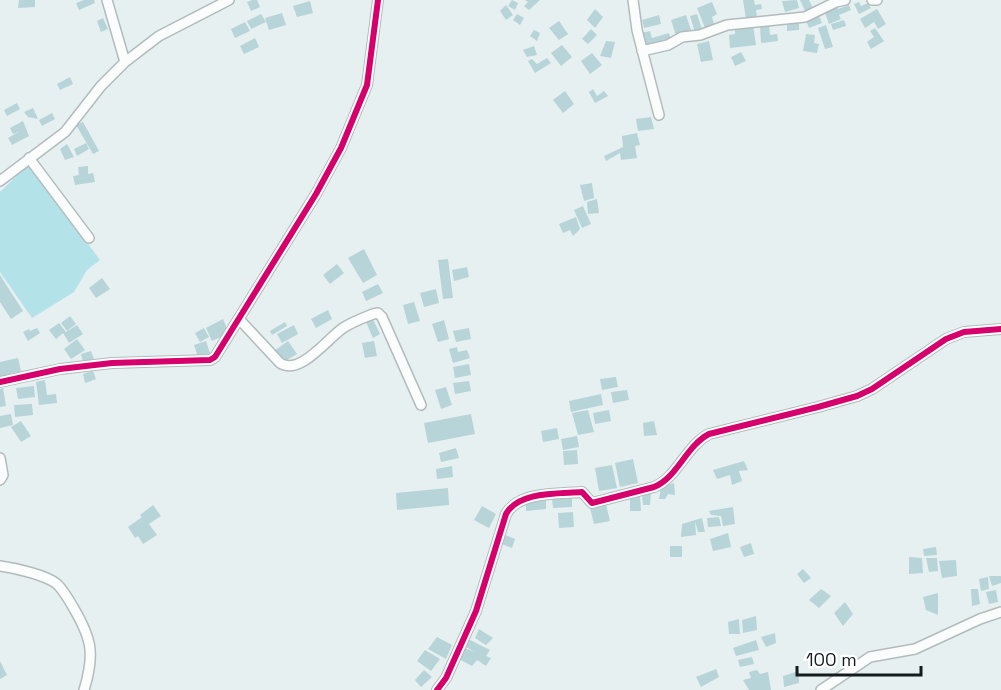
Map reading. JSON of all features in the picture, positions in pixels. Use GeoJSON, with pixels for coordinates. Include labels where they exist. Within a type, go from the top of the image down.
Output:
{"type":"FeatureCollection","features":[{"type":"Feature","properties":{"kind":"street"},"geometry":{"type":"LineString","coordinates":[[107,0],[125,62]]}},
{"type":"Feature","properties":{"kind":"street"},"geometry":{"type":"LineString","coordinates":[[0,181],[70,128],[101,86],[125,62],[159,36],[229,0]]}},
{"type":"Feature","properties":{"kind":"street"},"geometry":{"type":"LineString","coordinates":[[0,382],[60,369],[112,363],[210,360],[218,352],[341,148],[365,94],[378,0]]}},
{"type":"Feature","properties":{"kind":"street"},"geometry":{"type":"LineString","coordinates":[[633,0],[637,30],[659,115]]}},
{"type":"Feature","properties":{"kind":"street"},"geometry":{"type":"LineString","coordinates":[[872,0],[877,0]]}},
{"type":"Feature","properties":{"kind":"street"},"geometry":{"type":"LineString","coordinates":[[642,51],[668,45],[682,37],[700,35],[727,24],[810,15],[839,1]]}},
{"type":"Feature","properties":{"kind":"street"},"geometry":{"type":"LineString","coordinates":[[29,159],[89,238]]}},
{"type":"Feature","properties":{"kind":"street"},"geometry":{"type":"LineString","coordinates":[[239,319],[280,363],[292,366],[302,362],[345,327],[378,313],[382,317],[421,405]]}},
{"type":"Feature","properties":{"kind":"street"},"geometry":{"type":"LineString","coordinates":[[437,690],[446,678],[476,611],[506,514],[515,503],[532,497],[579,492],[584,493],[592,503],[654,487],[662,483],[696,442],[709,434],[857,396],[946,339],[964,332],[1001,329]]}},
{"type":"Feature","properties":{"kind":"street"},"geometry":{"type":"LineString","coordinates":[[0,458],[3,475],[0,480]]}},
{"type":"Feature","properties":{"kind":"street"},"geometry":{"type":"LineString","coordinates":[[0,566],[22,570],[56,583],[69,601],[85,628],[90,644],[91,667],[84,690]]}},
{"type":"Feature","properties":{"kind":"street"},"geometry":{"type":"LineString","coordinates":[[821,690],[870,657],[915,649],[1001,612]]}},
{"type":"Feature","properties":{"kind":"shaded area"},"geometry":{"type":"Polygon","coordinates":[[[29,164],[100,260],[87,270],[74,292],[32,318],[0,272],[0,192],[29,164]]]}},
{"type":"Feature","properties":{"kind":"building"},"geometry":{"type":"Polygon","coordinates":[[[19,0],[35,0],[35,7],[18,8],[19,0]]]}},
{"type":"Feature","properties":{"kind":"building"},"geometry":{"type":"Polygon","coordinates":[[[94,0],[95,3],[79,10],[76,3],[94,0]]]}},
{"type":"Feature","properties":{"kind":"building"},"geometry":{"type":"Polygon","coordinates":[[[257,0],[260,7],[251,11],[247,2],[257,0]]]}},
{"type":"Feature","properties":{"kind":"building"},"geometry":{"type":"Polygon","coordinates":[[[512,0],[518,3],[515,10],[508,6],[512,0]]]}},
{"type":"Feature","properties":{"kind":"building"},"geometry":{"type":"Polygon","coordinates":[[[525,0],[540,0],[529,10],[524,6],[528,2],[525,0]]]}},
{"type":"Feature","properties":{"kind":"building"},"geometry":{"type":"Polygon","coordinates":[[[743,0],[754,0],[755,5],[761,4],[762,9],[756,10],[757,17],[746,19],[743,0]]]}},
{"type":"Feature","properties":{"kind":"building"},"geometry":{"type":"Polygon","coordinates":[[[797,0],[799,8],[785,12],[782,1],[797,0]]]}},
{"type":"Feature","properties":{"kind":"building"},"geometry":{"type":"Polygon","coordinates":[[[800,0],[809,0],[814,10],[806,13],[800,0]]]}},
{"type":"Feature","properties":{"kind":"building"},"geometry":{"type":"Polygon","coordinates":[[[310,1],[313,13],[297,17],[293,6],[310,1]]]}},
{"type":"Feature","properties":{"kind":"building"},"geometry":{"type":"Polygon","coordinates":[[[712,2],[717,14],[712,17],[714,24],[705,28],[697,8],[712,2]]]}},
{"type":"Feature","properties":{"kind":"building"},"geometry":{"type":"Polygon","coordinates":[[[859,2],[861,6],[868,3],[871,8],[859,14],[854,4],[859,2]]]}},
{"type":"Feature","properties":{"kind":"building"},"geometry":{"type":"Polygon","coordinates":[[[506,5],[513,15],[506,20],[500,11],[506,5]]]}},
{"type":"Feature","properties":{"kind":"building"},"geometry":{"type":"Polygon","coordinates":[[[836,5],[838,9],[849,5],[851,10],[839,15],[841,19],[829,24],[824,10],[836,5]]]}},
{"type":"Feature","properties":{"kind":"building"},"geometry":{"type":"Polygon","coordinates":[[[595,9],[603,17],[595,28],[587,20],[595,9]]]}},
{"type":"Feature","properties":{"kind":"building"},"geometry":{"type":"Polygon","coordinates":[[[877,9],[886,24],[878,29],[874,22],[865,28],[860,19],[877,9]]]}},
{"type":"Feature","properties":{"kind":"building"},"geometry":{"type":"Polygon","coordinates":[[[282,13],[286,25],[269,30],[265,18],[282,13]]]}},
{"type":"Feature","properties":{"kind":"building"},"geometry":{"type":"Polygon","coordinates":[[[261,14],[266,22],[251,29],[247,21],[261,14]]]}},
{"type":"Feature","properties":{"kind":"building"},"geometry":{"type":"Polygon","coordinates":[[[517,14],[524,18],[520,25],[513,20],[517,14]]]}},
{"type":"Feature","properties":{"kind":"building"},"geometry":{"type":"Polygon","coordinates":[[[697,14],[702,29],[695,32],[690,16],[697,14]]]}},
{"type":"Feature","properties":{"kind":"building"},"geometry":{"type":"Polygon","coordinates":[[[659,15],[661,24],[644,28],[642,20],[659,15]]]}},
{"type":"Feature","properties":{"kind":"building"},"geometry":{"type":"Polygon","coordinates":[[[686,15],[691,30],[676,35],[671,20],[686,15]]]}},
{"type":"Feature","properties":{"kind":"building"},"geometry":{"type":"Polygon","coordinates":[[[819,16],[822,23],[809,28],[806,20],[819,16]]]}},
{"type":"Feature","properties":{"kind":"building"},"geometry":{"type":"Polygon","coordinates":[[[103,18],[108,29],[101,32],[97,21],[103,18]]]}},
{"type":"Feature","properties":{"kind":"building"},"geometry":{"type":"Polygon","coordinates":[[[844,20],[846,26],[833,30],[831,24],[844,20]]]}},
{"type":"Feature","properties":{"kind":"building"},"geometry":{"type":"Polygon","coordinates":[[[559,21],[568,34],[559,40],[549,28],[559,21]]]}},
{"type":"Feature","properties":{"kind":"building"},"geometry":{"type":"Polygon","coordinates":[[[787,21],[799,21],[799,30],[787,31],[787,21]]]}},
{"type":"Feature","properties":{"kind":"building"},"geometry":{"type":"Polygon","coordinates":[[[245,22],[250,31],[235,38],[231,29],[245,22]]]}},
{"type":"Feature","properties":{"kind":"building"},"geometry":{"type":"Polygon","coordinates":[[[753,25],[756,45],[730,48],[729,35],[735,34],[735,28],[753,25]]]}},
{"type":"Feature","properties":{"kind":"building"},"geometry":{"type":"Polygon","coordinates":[[[769,25],[770,35],[777,34],[778,41],[761,43],[760,26],[769,25]]]}},
{"type":"Feature","properties":{"kind":"building"},"geometry":{"type":"Polygon","coordinates":[[[826,25],[833,47],[825,49],[818,28],[826,25]]]}},
{"type":"Feature","properties":{"kind":"building"},"geometry":{"type":"Polygon","coordinates":[[[875,28],[884,41],[871,49],[867,42],[874,37],[870,31],[875,28]]]}},
{"type":"Feature","properties":{"kind":"building"},"geometry":{"type":"Polygon","coordinates":[[[591,29],[597,35],[588,44],[582,39],[591,29]]]}},
{"type":"Feature","properties":{"kind":"building"},"geometry":{"type":"Polygon","coordinates":[[[534,30],[540,33],[537,41],[530,36],[534,30]]]}},
{"type":"Feature","properties":{"kind":"building"},"geometry":{"type":"Polygon","coordinates":[[[650,31],[652,38],[669,33],[671,40],[645,48],[641,33],[650,31]]]}},
{"type":"Feature","properties":{"kind":"building"},"geometry":{"type":"Polygon","coordinates":[[[806,34],[815,35],[814,43],[819,44],[817,53],[803,51],[806,34]]]}},
{"type":"Feature","properties":{"kind":"building"},"geometry":{"type":"Polygon","coordinates":[[[255,38],[259,47],[244,54],[240,46],[255,38]]]}},
{"type":"Feature","properties":{"kind":"building"},"geometry":{"type":"Polygon","coordinates":[[[606,41],[615,42],[611,58],[600,56],[606,41]]]}},
{"type":"Feature","properties":{"kind":"building"},"geometry":{"type":"Polygon","coordinates":[[[709,41],[713,60],[701,62],[697,44],[709,41]]]}},
{"type":"Feature","properties":{"kind":"building"},"geometry":{"type":"Polygon","coordinates":[[[562,45],[572,57],[561,66],[551,53],[562,45]]]}},
{"type":"Feature","properties":{"kind":"building"},"geometry":{"type":"Polygon","coordinates":[[[534,46],[537,55],[527,57],[523,50],[534,46]]]}},
{"type":"Feature","properties":{"kind":"building"},"geometry":{"type":"Polygon","coordinates":[[[741,52],[746,61],[735,66],[731,57],[741,52]]]}},
{"type":"Feature","properties":{"kind":"building"},"geometry":{"type":"Polygon","coordinates":[[[592,53],[602,65],[590,74],[581,61],[592,53]]]}},
{"type":"Feature","properties":{"kind":"building"},"geometry":{"type":"Polygon","coordinates":[[[547,58],[551,63],[535,73],[528,61],[532,59],[537,64],[547,58]]]}},
{"type":"Feature","properties":{"kind":"building"},"geometry":{"type":"Polygon","coordinates":[[[70,77],[73,84],[60,90],[57,84],[70,77]]]}},
{"type":"Feature","properties":{"kind":"building"},"geometry":{"type":"Polygon","coordinates":[[[593,89],[597,96],[604,91],[608,96],[595,103],[589,92],[593,89]]]}},
{"type":"Feature","properties":{"kind":"building"},"geometry":{"type":"Polygon","coordinates":[[[565,91],[574,104],[563,113],[553,100],[565,91]]]}},
{"type":"Feature","properties":{"kind":"building"},"geometry":{"type":"Polygon","coordinates":[[[17,103],[20,109],[7,116],[4,110],[17,103]]]}},
{"type":"Feature","properties":{"kind":"building"},"geometry":{"type":"Polygon","coordinates":[[[33,108],[38,119],[28,117],[24,112],[33,108]]]}},
{"type":"Feature","properties":{"kind":"building"},"geometry":{"type":"Polygon","coordinates":[[[52,113],[55,119],[42,126],[39,120],[52,113]]]}},
{"type":"Feature","properties":{"kind":"building"},"geometry":{"type":"Polygon","coordinates":[[[651,117],[654,129],[638,131],[636,119],[651,117]]]}},
{"type":"Feature","properties":{"kind":"building"},"geometry":{"type":"Polygon","coordinates":[[[23,121],[29,136],[12,145],[8,138],[20,131],[13,134],[10,128],[23,121]]]}},
{"type":"Feature","properties":{"kind":"building"},"geometry":{"type":"Polygon","coordinates":[[[83,122],[99,151],[93,154],[76,125],[83,122]]]}},
{"type":"Feature","properties":{"kind":"building"},"geometry":{"type":"Polygon","coordinates":[[[637,133],[640,145],[635,146],[637,158],[621,160],[620,153],[606,161],[604,156],[623,147],[622,136],[637,133]]]}},
{"type":"Feature","properties":{"kind":"building"},"geometry":{"type":"Polygon","coordinates":[[[86,143],[89,149],[77,156],[74,149],[86,143]]]}},
{"type":"Feature","properties":{"kind":"building"},"geometry":{"type":"Polygon","coordinates":[[[67,144],[74,157],[65,160],[60,149],[67,144]]]}},
{"type":"Feature","properties":{"kind":"building"},"geometry":{"type":"Polygon","coordinates":[[[88,166],[88,174],[93,173],[95,182],[75,185],[73,176],[79,175],[78,167],[88,166]]]}},
{"type":"Feature","properties":{"kind":"building"},"geometry":{"type":"Polygon","coordinates":[[[592,183],[594,198],[584,201],[580,185],[592,183]]]}},
{"type":"Feature","properties":{"kind":"building"},"geometry":{"type":"Polygon","coordinates":[[[597,199],[599,213],[588,214],[587,202],[597,199]]]}},
{"type":"Feature","properties":{"kind":"building"},"geometry":{"type":"Polygon","coordinates":[[[583,206],[591,224],[582,228],[574,210],[583,206]]]}},
{"type":"Feature","properties":{"kind":"building"},"geometry":{"type":"Polygon","coordinates":[[[576,217],[580,229],[573,236],[570,230],[563,233],[559,224],[576,217]]]}},
{"type":"Feature","properties":{"kind":"building"},"geometry":{"type":"Polygon","coordinates":[[[364,249],[377,275],[363,283],[348,258],[364,249]]]}},
{"type":"Feature","properties":{"kind":"building"},"geometry":{"type":"Polygon","coordinates":[[[448,259],[453,298],[443,299],[438,260],[448,259]]]}},
{"type":"Feature","properties":{"kind":"building"},"geometry":{"type":"Polygon","coordinates":[[[337,264],[344,273],[330,284],[323,275],[337,264]]]}},
{"type":"Feature","properties":{"kind":"building"},"geometry":{"type":"Polygon","coordinates":[[[467,267],[469,277],[454,281],[452,270],[467,267]]]}},
{"type":"Feature","properties":{"kind":"building"},"geometry":{"type":"Polygon","coordinates":[[[0,275],[23,311],[11,319],[0,302],[0,275]]]}},
{"type":"Feature","properties":{"kind":"building"},"geometry":{"type":"Polygon","coordinates":[[[102,278],[110,289],[96,298],[89,288],[102,278]]]}},
{"type":"Feature","properties":{"kind":"building"},"geometry":{"type":"Polygon","coordinates":[[[378,284],[383,293],[366,301],[362,292],[378,284]]]}},
{"type":"Feature","properties":{"kind":"building"},"geometry":{"type":"Polygon","coordinates":[[[436,289],[439,303],[424,307],[420,293],[436,289]]]}},
{"type":"Feature","properties":{"kind":"building"},"geometry":{"type":"Polygon","coordinates":[[[414,302],[420,321],[408,324],[403,305],[414,302]]]}},
{"type":"Feature","properties":{"kind":"building"},"geometry":{"type":"Polygon","coordinates":[[[328,310],[332,319],[316,328],[311,319],[328,310]]]}},
{"type":"Feature","properties":{"kind":"building"},"geometry":{"type":"Polygon","coordinates":[[[70,316],[76,324],[67,331],[61,323],[70,316]]]}},
{"type":"Feature","properties":{"kind":"building"},"geometry":{"type":"Polygon","coordinates":[[[372,317],[380,334],[373,338],[365,320],[372,317]]]}},
{"type":"Feature","properties":{"kind":"building"},"geometry":{"type":"Polygon","coordinates":[[[223,319],[229,333],[212,341],[206,328],[223,319]]]}},
{"type":"Feature","properties":{"kind":"building"},"geometry":{"type":"Polygon","coordinates":[[[444,320],[449,339],[438,342],[432,324],[444,320]]]}},
{"type":"Feature","properties":{"kind":"building"},"geometry":{"type":"Polygon","coordinates":[[[285,322],[287,326],[272,335],[270,331],[285,322]]]}},
{"type":"Feature","properties":{"kind":"building"},"geometry":{"type":"Polygon","coordinates":[[[59,323],[66,332],[77,325],[83,334],[69,343],[63,333],[56,339],[49,330],[59,323]]]}},
{"type":"Feature","properties":{"kind":"building"},"geometry":{"type":"Polygon","coordinates":[[[294,325],[298,334],[282,343],[277,334],[294,325]]]}},
{"type":"Feature","properties":{"kind":"building"},"geometry":{"type":"Polygon","coordinates":[[[37,328],[40,333],[28,341],[23,332],[37,328]]]}},
{"type":"Feature","properties":{"kind":"building"},"geometry":{"type":"Polygon","coordinates":[[[204,328],[209,337],[200,342],[195,333],[204,328]]]}},
{"type":"Feature","properties":{"kind":"building"},"geometry":{"type":"Polygon","coordinates":[[[469,328],[471,339],[456,342],[453,331],[469,328]]]}},
{"type":"Feature","properties":{"kind":"building"},"geometry":{"type":"Polygon","coordinates":[[[77,339],[85,350],[71,359],[64,349],[77,339]]]}},
{"type":"Feature","properties":{"kind":"building"},"geometry":{"type":"Polygon","coordinates":[[[206,341],[210,353],[198,357],[194,345],[206,341]]]}},
{"type":"Feature","properties":{"kind":"building"},"geometry":{"type":"Polygon","coordinates":[[[288,341],[297,354],[282,363],[274,351],[288,341]]]}},
{"type":"Feature","properties":{"kind":"building"},"geometry":{"type":"Polygon","coordinates":[[[374,341],[377,356],[365,358],[362,343],[374,341]]]}},
{"type":"Feature","properties":{"kind":"building"},"geometry":{"type":"Polygon","coordinates":[[[457,347],[458,352],[467,350],[470,358],[453,363],[449,349],[457,347]]]}},
{"type":"Feature","properties":{"kind":"building"},"geometry":{"type":"Polygon","coordinates":[[[91,351],[94,359],[83,362],[81,354],[91,351]]]}},
{"type":"Feature","properties":{"kind":"building"},"geometry":{"type":"Polygon","coordinates":[[[18,358],[21,371],[0,376],[0,362],[18,358]]]}},
{"type":"Feature","properties":{"kind":"building"},"geometry":{"type":"Polygon","coordinates":[[[469,364],[471,375],[455,378],[453,367],[469,364]]]}},
{"type":"Feature","properties":{"kind":"building"},"geometry":{"type":"Polygon","coordinates":[[[93,371],[96,379],[85,383],[83,374],[93,371]]]}},
{"type":"Feature","properties":{"kind":"building"},"geometry":{"type":"Polygon","coordinates":[[[616,377],[618,387],[602,390],[600,379],[616,377]]]}},
{"type":"Feature","properties":{"kind":"building"},"geometry":{"type":"Polygon","coordinates":[[[45,380],[47,395],[56,394],[57,403],[39,405],[36,382],[45,380]]]}},
{"type":"Feature","properties":{"kind":"building"},"geometry":{"type":"Polygon","coordinates":[[[469,381],[471,391],[455,394],[453,383],[469,381]]]}},
{"type":"Feature","properties":{"kind":"building"},"geometry":{"type":"Polygon","coordinates":[[[34,386],[35,397],[18,399],[16,388],[34,386]]]}},
{"type":"Feature","properties":{"kind":"building"},"geometry":{"type":"Polygon","coordinates":[[[446,387],[452,405],[441,409],[435,390],[446,387]]]}},
{"type":"Feature","properties":{"kind":"building"},"geometry":{"type":"Polygon","coordinates":[[[3,388],[6,406],[0,407],[0,389],[3,388]]]}},
{"type":"Feature","properties":{"kind":"building"},"geometry":{"type":"Polygon","coordinates":[[[627,390],[629,400],[613,403],[611,392],[627,390]]]}},
{"type":"Feature","properties":{"kind":"building"},"geometry":{"type":"Polygon","coordinates":[[[601,394],[603,405],[571,412],[569,401],[601,394]]]}},
{"type":"Feature","properties":{"kind":"building"},"geometry":{"type":"Polygon","coordinates":[[[32,404],[33,415],[15,417],[14,405],[32,404]]]}},
{"type":"Feature","properties":{"kind":"building"},"geometry":{"type":"Polygon","coordinates":[[[588,410],[594,432],[578,435],[572,413],[588,410]]]}},
{"type":"Feature","properties":{"kind":"building"},"geometry":{"type":"Polygon","coordinates":[[[609,410],[611,421],[595,424],[593,413],[609,410]]]}},
{"type":"Feature","properties":{"kind":"building"},"geometry":{"type":"Polygon","coordinates":[[[11,414],[13,425],[0,428],[0,416],[11,414]]]}},
{"type":"Feature","properties":{"kind":"building"},"geometry":{"type":"Polygon","coordinates":[[[471,414],[475,434],[428,443],[424,423],[471,414]]]}},
{"type":"Feature","properties":{"kind":"building"},"geometry":{"type":"Polygon","coordinates":[[[21,421],[31,436],[21,442],[11,427],[21,421]]]}},
{"type":"Feature","properties":{"kind":"building"},"geometry":{"type":"Polygon","coordinates":[[[654,421],[657,435],[644,436],[643,423],[654,421]]]}},
{"type":"Feature","properties":{"kind":"building"},"geometry":{"type":"Polygon","coordinates":[[[557,428],[559,439],[543,442],[541,431],[557,428]]]}},
{"type":"Feature","properties":{"kind":"building"},"geometry":{"type":"Polygon","coordinates":[[[577,436],[579,447],[563,450],[561,439],[577,436]]]}},
{"type":"Feature","properties":{"kind":"building"},"geometry":{"type":"Polygon","coordinates":[[[456,448],[459,458],[441,462],[439,453],[456,448]]]}},
{"type":"Feature","properties":{"kind":"building"},"geometry":{"type":"Polygon","coordinates":[[[577,450],[578,464],[564,465],[563,451],[577,450]]]}},
{"type":"Feature","properties":{"kind":"building"},"geometry":{"type":"Polygon","coordinates":[[[633,459],[638,483],[620,487],[615,463],[633,459]]]}},
{"type":"Feature","properties":{"kind":"building"},"geometry":{"type":"Polygon","coordinates":[[[744,461],[748,470],[739,471],[742,481],[732,485],[730,475],[717,479],[713,470],[744,461]]]}},
{"type":"Feature","properties":{"kind":"building"},"geometry":{"type":"Polygon","coordinates":[[[612,465],[617,488],[599,491],[595,468],[612,465]]]}},
{"type":"Feature","properties":{"kind":"building"},"geometry":{"type":"Polygon","coordinates":[[[452,466],[453,477],[437,479],[436,469],[452,466]]]}},
{"type":"Feature","properties":{"kind":"building"},"geometry":{"type":"Polygon","coordinates":[[[674,483],[675,495],[668,494],[665,499],[659,499],[661,487],[674,483]]]}},
{"type":"Feature","properties":{"kind":"building"},"geometry":{"type":"Polygon","coordinates":[[[448,488],[449,505],[397,510],[396,493],[448,488]]]}},
{"type":"Feature","properties":{"kind":"building"},"geometry":{"type":"Polygon","coordinates":[[[651,492],[650,505],[643,505],[642,495],[651,492]]]}},
{"type":"Feature","properties":{"kind":"building"},"geometry":{"type":"Polygon","coordinates":[[[640,495],[641,511],[630,511],[630,498],[640,495]]]}},
{"type":"Feature","properties":{"kind":"building"},"geometry":{"type":"Polygon","coordinates":[[[546,498],[546,509],[526,511],[526,500],[546,498]]]}},
{"type":"Feature","properties":{"kind":"building"},"geometry":{"type":"Polygon","coordinates":[[[572,498],[572,507],[553,508],[552,499],[572,498]]]}},
{"type":"Feature","properties":{"kind":"building"},"geometry":{"type":"Polygon","coordinates":[[[606,504],[610,521],[594,524],[590,508],[606,504]]]}},
{"type":"Feature","properties":{"kind":"building"},"geometry":{"type":"Polygon","coordinates":[[[153,505],[161,516],[149,524],[157,535],[143,544],[138,536],[135,538],[128,527],[153,505]]]}},
{"type":"Feature","properties":{"kind":"building"},"geometry":{"type":"Polygon","coordinates":[[[482,506],[496,514],[489,528],[474,520],[482,506]]]}},
{"type":"Feature","properties":{"kind":"building"},"geometry":{"type":"Polygon","coordinates":[[[733,507],[735,524],[723,526],[721,516],[711,515],[709,511],[733,507]]]}},
{"type":"Feature","properties":{"kind":"building"},"geometry":{"type":"Polygon","coordinates":[[[573,512],[574,527],[559,528],[558,513],[573,512]]]}},
{"type":"Feature","properties":{"kind":"building"},"geometry":{"type":"Polygon","coordinates":[[[719,517],[721,526],[708,527],[707,518],[719,517]]]}},
{"type":"Feature","properties":{"kind":"building"},"geometry":{"type":"Polygon","coordinates":[[[702,518],[705,532],[698,532],[695,521],[696,535],[681,537],[682,524],[702,518]]]}},
{"type":"Feature","properties":{"kind":"building"},"geometry":{"type":"Polygon","coordinates":[[[728,533],[731,547],[713,551],[710,539],[728,533]]]}},
{"type":"Feature","properties":{"kind":"building"},"geometry":{"type":"Polygon","coordinates":[[[503,534],[515,539],[512,548],[499,543],[503,534]]]}},
{"type":"Feature","properties":{"kind":"building"},"geometry":{"type":"Polygon","coordinates":[[[751,543],[754,554],[744,557],[740,547],[751,543]]]}},
{"type":"Feature","properties":{"kind":"building"},"geometry":{"type":"Polygon","coordinates":[[[670,546],[682,546],[682,557],[670,557],[670,546]]]}},
{"type":"Feature","properties":{"kind":"building"},"geometry":{"type":"Polygon","coordinates":[[[936,547],[937,555],[924,556],[923,549],[936,547]]]}},
{"type":"Feature","properties":{"kind":"building"},"geometry":{"type":"Polygon","coordinates":[[[909,557],[922,558],[923,573],[909,574],[909,557]]]}},
{"type":"Feature","properties":{"kind":"building"},"geometry":{"type":"Polygon","coordinates":[[[926,558],[937,558],[938,571],[929,572],[926,558]]]}},
{"type":"Feature","properties":{"kind":"building"},"geometry":{"type":"Polygon","coordinates":[[[956,560],[957,576],[942,578],[939,561],[956,560]]]}},
{"type":"Feature","properties":{"kind":"building"},"geometry":{"type":"Polygon","coordinates":[[[803,569],[811,578],[804,583],[797,574],[803,569]]]}},
{"type":"Feature","properties":{"kind":"building"},"geometry":{"type":"Polygon","coordinates":[[[989,576],[1001,576],[1001,583],[992,586],[989,576]]]}},
{"type":"Feature","properties":{"kind":"building"},"geometry":{"type":"Polygon","coordinates":[[[988,577],[989,589],[981,591],[979,579],[988,577]]]}},
{"type":"Feature","properties":{"kind":"building"},"geometry":{"type":"Polygon","coordinates":[[[821,589],[831,596],[819,608],[809,600],[821,589]]]}},
{"type":"Feature","properties":{"kind":"building"},"geometry":{"type":"Polygon","coordinates":[[[971,589],[978,589],[980,604],[972,606],[971,589]]]}},
{"type":"Feature","properties":{"kind":"building"},"geometry":{"type":"Polygon","coordinates":[[[996,590],[998,602],[989,604],[986,592],[996,590]]]}},
{"type":"Feature","properties":{"kind":"building"},"geometry":{"type":"Polygon","coordinates":[[[938,593],[938,615],[926,610],[923,597],[938,593]]]}},
{"type":"Feature","properties":{"kind":"building"},"geometry":{"type":"Polygon","coordinates":[[[845,602],[853,614],[843,626],[834,613],[845,602]]]}},
{"type":"Feature","properties":{"kind":"building"},"geometry":{"type":"Polygon","coordinates":[[[756,616],[757,630],[743,633],[742,620],[756,616]]]}},
{"type":"Feature","properties":{"kind":"building"},"geometry":{"type":"Polygon","coordinates":[[[739,619],[740,634],[729,634],[728,622],[739,619]]]}},
{"type":"Feature","properties":{"kind":"building"},"geometry":{"type":"Polygon","coordinates":[[[479,629],[493,638],[486,645],[475,638],[479,629]]]}},
{"type":"Feature","properties":{"kind":"building"},"geometry":{"type":"Polygon","coordinates":[[[775,633],[776,643],[766,647],[761,637],[775,633]]]}},
{"type":"Feature","properties":{"kind":"building"},"geometry":{"type":"Polygon","coordinates":[[[437,637],[452,645],[446,659],[428,649],[437,637]]]}},
{"type":"Feature","properties":{"kind":"building"},"geometry":{"type":"Polygon","coordinates":[[[468,639],[490,650],[486,656],[491,658],[486,666],[477,660],[472,666],[457,658],[462,647],[475,652],[464,646],[468,639]]]}},
{"type":"Feature","properties":{"kind":"building"},"geometry":{"type":"Polygon","coordinates":[[[756,640],[759,650],[736,656],[733,648],[756,640]]]}},
{"type":"Feature","properties":{"kind":"building"},"geometry":{"type":"Polygon","coordinates":[[[425,650],[440,659],[431,671],[417,661],[425,650]]]}},
{"type":"Feature","properties":{"kind":"building"},"geometry":{"type":"Polygon","coordinates":[[[752,657],[754,664],[740,667],[738,660],[752,657]]]}},
{"type":"Feature","properties":{"kind":"building"},"geometry":{"type":"Polygon","coordinates":[[[0,661],[7,675],[0,679],[0,661]]]}},
{"type":"Feature","properties":{"kind":"building"},"geometry":{"type":"Polygon","coordinates":[[[716,669],[719,677],[701,687],[696,677],[716,669]]]}},
{"type":"Feature","properties":{"kind":"building"},"geometry":{"type":"Polygon","coordinates":[[[424,670],[432,677],[421,687],[415,680],[424,670]]]}},
{"type":"Feature","properties":{"kind":"building"},"geometry":{"type":"Polygon","coordinates":[[[757,670],[760,674],[768,672],[771,690],[749,690],[743,680],[751,678],[749,672],[757,670]]]}},
{"type":"Feature","properties":{"kind":"building"},"geometry":{"type":"Polygon","coordinates":[[[799,671],[799,683],[784,687],[783,676],[799,671]]]}},
{"type":"Feature","properties":{"kind":"cycle path"},"geometry":{"type":"LineString","coordinates":[[0,382],[60,369],[112,363],[210,360],[215,357],[316,194],[341,148],[367,85],[378,0]]}},
{"type":"Feature","properties":{"kind":"cycle path"},"geometry":{"type":"LineString","coordinates":[[437,690],[446,678],[476,611],[506,514],[520,501],[540,495],[582,492],[592,503],[654,487],[669,477],[694,446],[709,434],[857,396],[872,389],[946,339],[964,332],[1001,329]]}}]}
